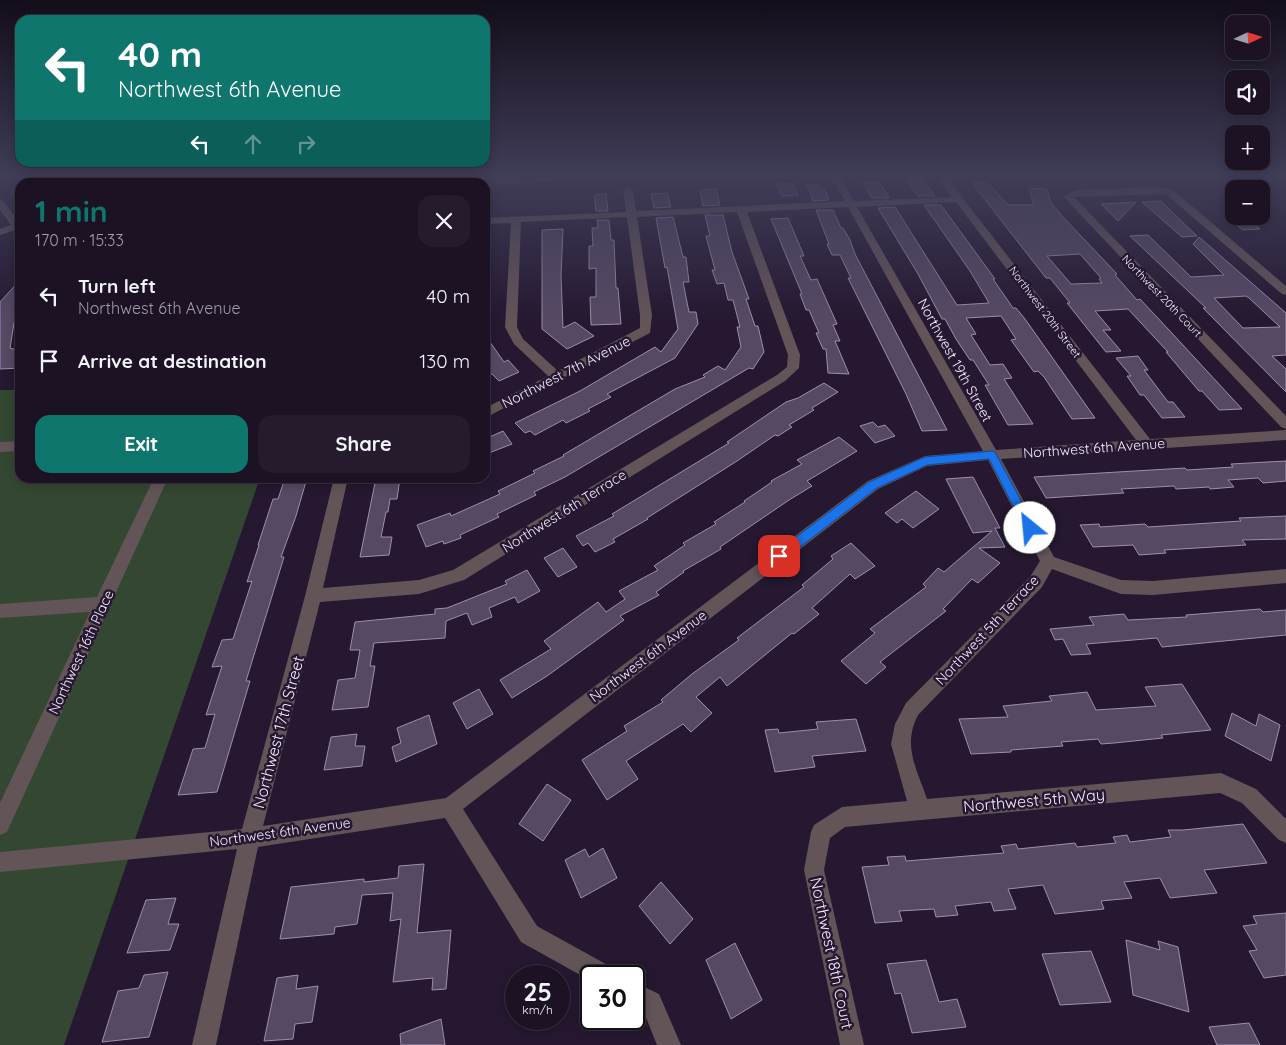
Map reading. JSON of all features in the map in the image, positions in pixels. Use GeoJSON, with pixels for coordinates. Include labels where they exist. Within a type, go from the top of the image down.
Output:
{"type":"FeatureCollection","features":[{"type":"Feature","properties":{"kind":"street"},"geometry":{"type":"LineString","coordinates":[[516,224],[511,327],[518,341],[556,377]]}},
{"type":"Feature","properties":{"kind":"street","name":"Northwest 7th Avenue"},"geometry":{"type":"LineString","coordinates":[[490,411],[646,330],[646,316],[632,224]]}},
{"type":"Feature","properties":{"kind":"street","name":"Northwest 6th Terrace"},"geometry":{"type":"LineString","coordinates":[[313,596],[419,587],[458,575],[781,378],[793,368],[794,355],[746,224]]}},
{"type":"Feature","properties":{"kind":"street","name":"Northwest 19th Street"},"geometry":{"type":"LineString","coordinates":[[862,224],[992,455],[1048,561]]}},
{"type":"Feature","properties":{"kind":"street","name":"Northwest 20th Street"},"geometry":{"type":"LineString","coordinates":[[977,224],[1146,444]]}},
{"type":"Feature","properties":{"kind":"street","name":"Northwest 20th Court"},"geometry":{"type":"LineString","coordinates":[[1095,224],[1286,424]]}},
{"type":"Feature","properties":{"kind":"street","name":"Northwest 20th Court"},"geometry":{"type":"LineString","coordinates":[[1207,224],[1286,292]]}},
{"type":"Feature","properties":{"kind":"street"},"geometry":{"type":"LineString","coordinates":[[0,232],[15,229]]}},
{"type":"Feature","properties":{"kind":"street","name":"Northwest 6th Avenue"},"geometry":{"type":"LineString","coordinates":[[0,862],[250,838],[450,807],[873,485],[925,461],[1286,435]]}},
{"type":"Feature","properties":{"kind":"street"},"geometry":{"type":"LineString","coordinates":[[0,447],[15,446]]}},
{"type":"Feature","properties":{"kind":"street","name":"Northwest 16th Place"},"geometry":{"type":"LineString","coordinates":[[0,825],[159,483]]}},
{"type":"Feature","properties":{"kind":"street","name":"Northwest 17th Street"},"geometry":{"type":"LineString","coordinates":[[204,1045],[250,838],[313,596],[340,483]]}},
{"type":"Feature","properties":{"kind":"street","name":"Northwest 5th Terrace"},"geometry":{"type":"LineString","coordinates":[[920,810],[900,744],[904,724],[912,709],[1036,582],[1048,561],[1121,587],[1153,588],[1286,576]]}},
{"type":"Feature","properties":{"kind":"street"},"geometry":{"type":"LineString","coordinates":[[0,611],[104,604]]}},
{"type":"Feature","properties":{"kind":"street","name":"Northwest 5th Way"},"geometry":{"type":"LineString","coordinates":[[821,832],[842,817],[1221,783],[1249,796],[1286,833]]}},
{"type":"Feature","properties":{"kind":"street"},"geometry":{"type":"LineString","coordinates":[[450,807],[529,934],[584,965]]}},
{"type":"Feature","properties":{"kind":"street","name":"Northwest 18th Court"},"geometry":{"type":"LineString","coordinates":[[821,832],[814,870],[852,1045]]}},
{"type":"Feature","properties":{"kind":"street"},"geometry":{"type":"LineString","coordinates":[[645,999],[651,1002],[669,1045]]}},
{"type":"Feature","properties":{"kind":"green space"},"geometry":{"type":"Polygon","coordinates":[[[0,390],[15,390],[15,483],[258,483],[64,1045],[0,1045],[0,390]]]}},
{"type":"Feature","properties":{"kind":"building"},"geometry":{"type":"Polygon","coordinates":[[[597,224],[609,224],[611,240],[614,240],[616,288],[618,288],[621,324],[591,325],[590,297],[596,297],[596,268],[589,269],[589,246],[593,246],[592,228],[598,228],[597,224]]]}},
{"type":"Feature","properties":{"kind":"building"},"geometry":{"type":"Polygon","coordinates":[[[657,224],[675,224],[683,257],[686,257],[689,282],[683,282],[689,312],[696,312],[698,324],[675,358],[607,394],[611,397],[588,409],[590,411],[566,423],[563,420],[535,435],[530,431],[525,433],[515,423],[580,391],[655,347],[661,352],[678,329],[667,267],[665,268],[657,224]]]}},
{"type":"Feature","properties":{"kind":"building"},"geometry":{"type":"Polygon","coordinates":[[[707,224],[725,224],[732,252],[749,299],[746,299],[755,326],[758,326],[764,352],[753,369],[749,368],[565,477],[534,492],[536,495],[497,514],[499,517],[460,535],[461,538],[444,544],[443,541],[426,547],[417,525],[450,513],[451,516],[500,494],[498,491],[535,473],[533,471],[564,456],[675,389],[705,377],[703,375],[718,366],[725,370],[741,347],[737,327],[740,327],[733,300],[728,300],[724,283],[717,284],[712,270],[715,270],[706,236],[710,236],[707,224]]]}},
{"type":"Feature","properties":{"kind":"building"},"geometry":{"type":"Polygon","coordinates":[[[773,224],[790,224],[804,256],[800,256],[811,280],[817,279],[837,324],[833,325],[840,341],[835,341],[849,374],[828,373],[826,349],[823,349],[816,333],[819,333],[809,310],[806,310],[800,294],[802,294],[773,224]]]}},
{"type":"Feature","properties":{"kind":"building"},"geometry":{"type":"Polygon","coordinates":[[[821,224],[839,224],[850,240],[855,254],[947,430],[922,431],[906,394],[848,278],[851,278],[840,255],[832,255],[827,244],[829,244],[821,224]]]}},
{"type":"Feature","properties":{"kind":"building"},"geometry":{"type":"Polygon","coordinates":[[[888,224],[906,224],[957,305],[989,303],[970,271],[937,224],[955,224],[995,279],[993,279],[1013,308],[1016,308],[1025,319],[1095,418],[1072,419],[1044,377],[1038,371],[1034,372],[1011,340],[1016,339],[1001,316],[966,318],[976,334],[971,335],[990,365],[1003,364],[1012,378],[1004,379],[1033,424],[1008,425],[985,385],[989,385],[973,360],[970,360],[956,339],[945,319],[942,319],[888,224]]]}},
{"type":"Feature","properties":{"kind":"building"},"geometry":{"type":"Polygon","coordinates":[[[1004,224],[1069,224],[1117,274],[1115,275],[1137,300],[1140,299],[1242,409],[1219,410],[1202,391],[1199,391],[1166,352],[1168,352],[1128,309],[1095,311],[1111,330],[1103,330],[1121,351],[1106,352],[1067,303],[1070,303],[1050,278],[1046,278],[1004,224]],[[1080,254],[1047,256],[1071,284],[1102,283],[1099,279],[1101,278],[1080,254]]]}},
{"type":"Feature","properties":{"kind":"building"},"geometry":{"type":"Polygon","coordinates":[[[1167,224],[1184,224],[1197,236],[1182,237],[1167,224]]]}},
{"type":"Feature","properties":{"kind":"building"},"geometry":{"type":"Polygon","coordinates":[[[1237,225],[1255,225],[1260,229],[1243,230],[1237,225]]]}},
{"type":"Feature","properties":{"kind":"building"},"geometry":{"type":"Polygon","coordinates":[[[563,229],[561,276],[563,328],[575,322],[594,336],[567,349],[542,329],[542,230],[563,229]]]}},
{"type":"Feature","properties":{"kind":"building"},"geometry":{"type":"Polygon","coordinates":[[[1148,235],[1191,277],[1224,275],[1193,244],[1199,237],[1286,313],[1286,355],[1272,356],[1286,369],[1286,392],[1203,308],[1206,308],[1130,236],[1148,235]],[[1246,296],[1214,298],[1243,328],[1280,327],[1246,296]]]}},
{"type":"Feature","properties":{"kind":"building"},"geometry":{"type":"Polygon","coordinates":[[[15,286],[15,321],[10,348],[15,350],[15,368],[0,369],[0,302],[15,286]]]}},
{"type":"Feature","properties":{"kind":"building"},"geometry":{"type":"Polygon","coordinates":[[[490,342],[504,362],[508,360],[519,372],[499,381],[490,374],[490,342]]]}},
{"type":"Feature","properties":{"kind":"building"},"geometry":{"type":"Polygon","coordinates":[[[1138,356],[1148,370],[1144,370],[1168,402],[1173,402],[1185,417],[1162,418],[1144,395],[1140,395],[1127,376],[1131,376],[1116,358],[1138,356]]]}},
{"type":"Feature","properties":{"kind":"building"},"geometry":{"type":"Polygon","coordinates":[[[824,383],[838,392],[812,408],[814,410],[789,425],[792,427],[778,436],[775,435],[648,519],[613,539],[615,542],[595,552],[588,543],[583,546],[576,536],[614,516],[612,514],[729,443],[727,442],[786,402],[798,398],[824,383]]]}},
{"type":"Feature","properties":{"kind":"building"},"geometry":{"type":"Polygon","coordinates":[[[873,422],[878,427],[885,425],[895,436],[875,443],[860,426],[873,422]]]}},
{"type":"Feature","properties":{"kind":"building"},"geometry":{"type":"Polygon","coordinates":[[[503,431],[512,444],[490,453],[490,437],[503,431]]]}},
{"type":"Feature","properties":{"kind":"building"},"geometry":{"type":"Polygon","coordinates":[[[839,437],[857,451],[807,481],[812,486],[720,547],[721,549],[683,571],[656,592],[659,595],[620,616],[624,620],[547,676],[512,698],[500,680],[551,649],[544,641],[598,602],[606,612],[625,599],[619,591],[658,570],[654,566],[685,545],[683,543],[716,524],[714,522],[745,502],[771,481],[802,464],[797,460],[839,437]]]}},
{"type":"Feature","properties":{"kind":"building"},"geometry":{"type":"Polygon","coordinates":[[[1286,461],[1286,481],[1263,483],[1258,478],[1228,480],[1234,487],[1210,489],[1209,487],[1176,489],[1174,486],[1121,489],[1124,493],[1046,498],[1034,477],[1185,468],[1187,470],[1233,467],[1231,464],[1286,461]]]}},
{"type":"Feature","properties":{"kind":"building"},"geometry":{"type":"Polygon","coordinates":[[[973,477],[1000,528],[995,528],[1005,547],[979,548],[1000,563],[978,583],[972,579],[943,609],[946,611],[880,662],[886,667],[866,684],[841,661],[875,633],[870,629],[926,587],[923,584],[938,568],[944,572],[992,531],[973,533],[946,479],[973,477]]]}},
{"type":"Feature","properties":{"kind":"building"},"geometry":{"type":"Polygon","coordinates":[[[283,483],[306,483],[281,557],[284,557],[246,681],[250,681],[217,792],[178,795],[193,749],[205,748],[215,714],[206,715],[222,666],[212,667],[222,640],[233,639],[252,581],[247,582],[258,545],[273,499],[278,499],[283,483]]]}},
{"type":"Feature","properties":{"kind":"building"},"geometry":{"type":"Polygon","coordinates":[[[375,483],[399,483],[397,499],[390,499],[381,537],[392,537],[389,555],[360,557],[375,483]]]}},
{"type":"Feature","properties":{"kind":"building"},"geometry":{"type":"Polygon","coordinates":[[[916,491],[939,509],[913,528],[902,519],[897,523],[885,513],[916,491]]]}},
{"type":"Feature","properties":{"kind":"building"},"geometry":{"type":"Polygon","coordinates":[[[1286,516],[1286,539],[1242,540],[1246,545],[1164,550],[1166,553],[1139,555],[1133,545],[1093,547],[1080,525],[1099,524],[1100,527],[1145,524],[1148,527],[1241,521],[1239,518],[1286,516]]]}},
{"type":"Feature","properties":{"kind":"building"},"geometry":{"type":"Polygon","coordinates":[[[851,543],[875,566],[855,579],[850,574],[812,608],[819,614],[794,634],[792,633],[727,686],[720,677],[696,697],[712,713],[691,732],[683,724],[626,761],[638,779],[607,800],[582,760],[627,731],[624,726],[663,702],[661,700],[692,674],[739,640],[737,638],[804,587],[802,585],[833,559],[831,556],[851,543]]]}},
{"type":"Feature","properties":{"kind":"building"},"geometry":{"type":"Polygon","coordinates":[[[563,548],[577,567],[558,577],[544,558],[563,548]]]}},
{"type":"Feature","properties":{"kind":"building"},"geometry":{"type":"Polygon","coordinates":[[[527,570],[540,591],[518,603],[515,597],[489,608],[492,617],[472,625],[467,613],[446,621],[445,638],[374,643],[370,666],[375,666],[368,707],[332,710],[338,680],[355,678],[360,650],[350,650],[355,622],[435,614],[435,609],[447,608],[507,584],[505,581],[527,570]]]}},
{"type":"Feature","properties":{"kind":"building"},"geometry":{"type":"Polygon","coordinates":[[[1260,609],[1263,612],[1286,610],[1286,635],[1162,647],[1157,638],[1086,644],[1091,654],[1071,655],[1063,639],[1055,640],[1050,629],[1094,625],[1089,617],[1124,614],[1128,620],[1187,617],[1186,615],[1260,609]]]}},
{"type":"Feature","properties":{"kind":"building"},"geometry":{"type":"Polygon","coordinates":[[[1182,684],[1211,730],[1161,735],[1163,738],[1114,743],[1101,744],[1098,739],[1061,742],[1063,746],[971,754],[959,719],[1008,717],[1003,706],[1052,701],[1049,696],[1087,692],[1096,710],[1156,706],[1145,687],[1182,684]]]}},
{"type":"Feature","properties":{"kind":"building"},"geometry":{"type":"Polygon","coordinates":[[[479,689],[493,714],[467,729],[453,703],[479,689]]]}},
{"type":"Feature","properties":{"kind":"building"},"geometry":{"type":"Polygon","coordinates":[[[1232,713],[1256,726],[1259,714],[1280,725],[1271,761],[1225,736],[1232,713]]]}},
{"type":"Feature","properties":{"kind":"building"},"geometry":{"type":"Polygon","coordinates":[[[429,715],[437,744],[396,762],[392,747],[401,743],[397,728],[429,715]]]}},
{"type":"Feature","properties":{"kind":"building"},"geometry":{"type":"Polygon","coordinates":[[[856,719],[866,751],[812,756],[815,767],[775,772],[765,730],[778,729],[779,733],[818,729],[816,722],[856,719]]]}},
{"type":"Feature","properties":{"kind":"building"},"geometry":{"type":"Polygon","coordinates":[[[357,734],[355,746],[365,746],[362,766],[324,770],[331,737],[357,734]]]}},
{"type":"Feature","properties":{"kind":"building"},"geometry":{"type":"Polygon","coordinates":[[[547,784],[571,800],[543,841],[519,824],[547,784]]]}},
{"type":"Feature","properties":{"kind":"building"},"geometry":{"type":"Polygon","coordinates":[[[1243,824],[1267,863],[1204,870],[1217,893],[1170,898],[1160,878],[1124,882],[1132,898],[1101,901],[1104,909],[1055,914],[1043,885],[1008,889],[1016,909],[994,911],[991,902],[955,906],[958,915],[936,917],[934,909],[899,911],[902,921],[875,923],[862,867],[889,865],[887,857],[905,856],[906,861],[1004,853],[1001,846],[1016,844],[1018,849],[1075,843],[1077,847],[1116,843],[1113,837],[1127,835],[1130,842],[1171,837],[1168,830],[1243,824]]]}},
{"type":"Feature","properties":{"kind":"building"},"geometry":{"type":"Polygon","coordinates":[[[603,848],[617,878],[581,898],[565,860],[585,849],[589,857],[603,848]]]}},
{"type":"Feature","properties":{"kind":"building"},"geometry":{"type":"Polygon","coordinates":[[[424,864],[417,933],[451,930],[446,989],[432,990],[433,978],[393,982],[401,919],[390,921],[393,893],[362,895],[357,924],[335,927],[334,934],[280,939],[291,887],[364,879],[364,882],[398,878],[399,866],[424,864]]]}},
{"type":"Feature","properties":{"kind":"building"},"geometry":{"type":"Polygon","coordinates":[[[661,882],[693,919],[670,944],[639,906],[661,882]]]}},
{"type":"Feature","properties":{"kind":"building"},"geometry":{"type":"Polygon","coordinates":[[[176,898],[168,924],[179,924],[170,950],[127,953],[146,900],[176,898]]]}},
{"type":"Feature","properties":{"kind":"building"},"geometry":{"type":"Polygon","coordinates":[[[1286,913],[1286,975],[1264,978],[1249,951],[1257,950],[1243,926],[1257,924],[1253,916],[1286,913]]]}},
{"type":"Feature","properties":{"kind":"building"},"geometry":{"type":"Polygon","coordinates":[[[1126,940],[1160,950],[1158,941],[1178,947],[1189,1012],[1133,995],[1126,940]]]}},
{"type":"Feature","properties":{"kind":"building"},"geometry":{"type":"Polygon","coordinates":[[[735,943],[762,1000],[731,1019],[706,960],[735,943]]]}},
{"type":"Feature","properties":{"kind":"building"},"geometry":{"type":"Polygon","coordinates":[[[1091,951],[1111,1002],[1060,1005],[1042,954],[1091,951]]]}},
{"type":"Feature","properties":{"kind":"building"},"geometry":{"type":"Polygon","coordinates":[[[926,960],[939,1002],[957,999],[966,1027],[912,1033],[901,993],[895,994],[887,964],[926,960]]]}},
{"type":"Feature","properties":{"kind":"building"},"geometry":{"type":"Polygon","coordinates":[[[168,972],[149,1037],[102,1042],[118,991],[139,988],[144,975],[168,972]]]}},
{"type":"Feature","properties":{"kind":"building"},"geometry":{"type":"Polygon","coordinates":[[[298,975],[296,989],[318,986],[312,1022],[295,1024],[293,1039],[264,1041],[277,978],[298,975]]]}},
{"type":"Feature","properties":{"kind":"building"},"geometry":{"type":"Polygon","coordinates":[[[441,1019],[445,1045],[401,1045],[400,1034],[441,1019]]]}},
{"type":"Feature","properties":{"kind":"building"},"geometry":{"type":"Polygon","coordinates":[[[1249,1023],[1260,1045],[1217,1045],[1209,1027],[1249,1023]]]}},
{"type":"Feature","properties":{"kind":"route"},"geometry":{"type":"LineString","coordinates":[[779,556],[873,485],[925,461],[992,455],[1030,528]]}}]}
